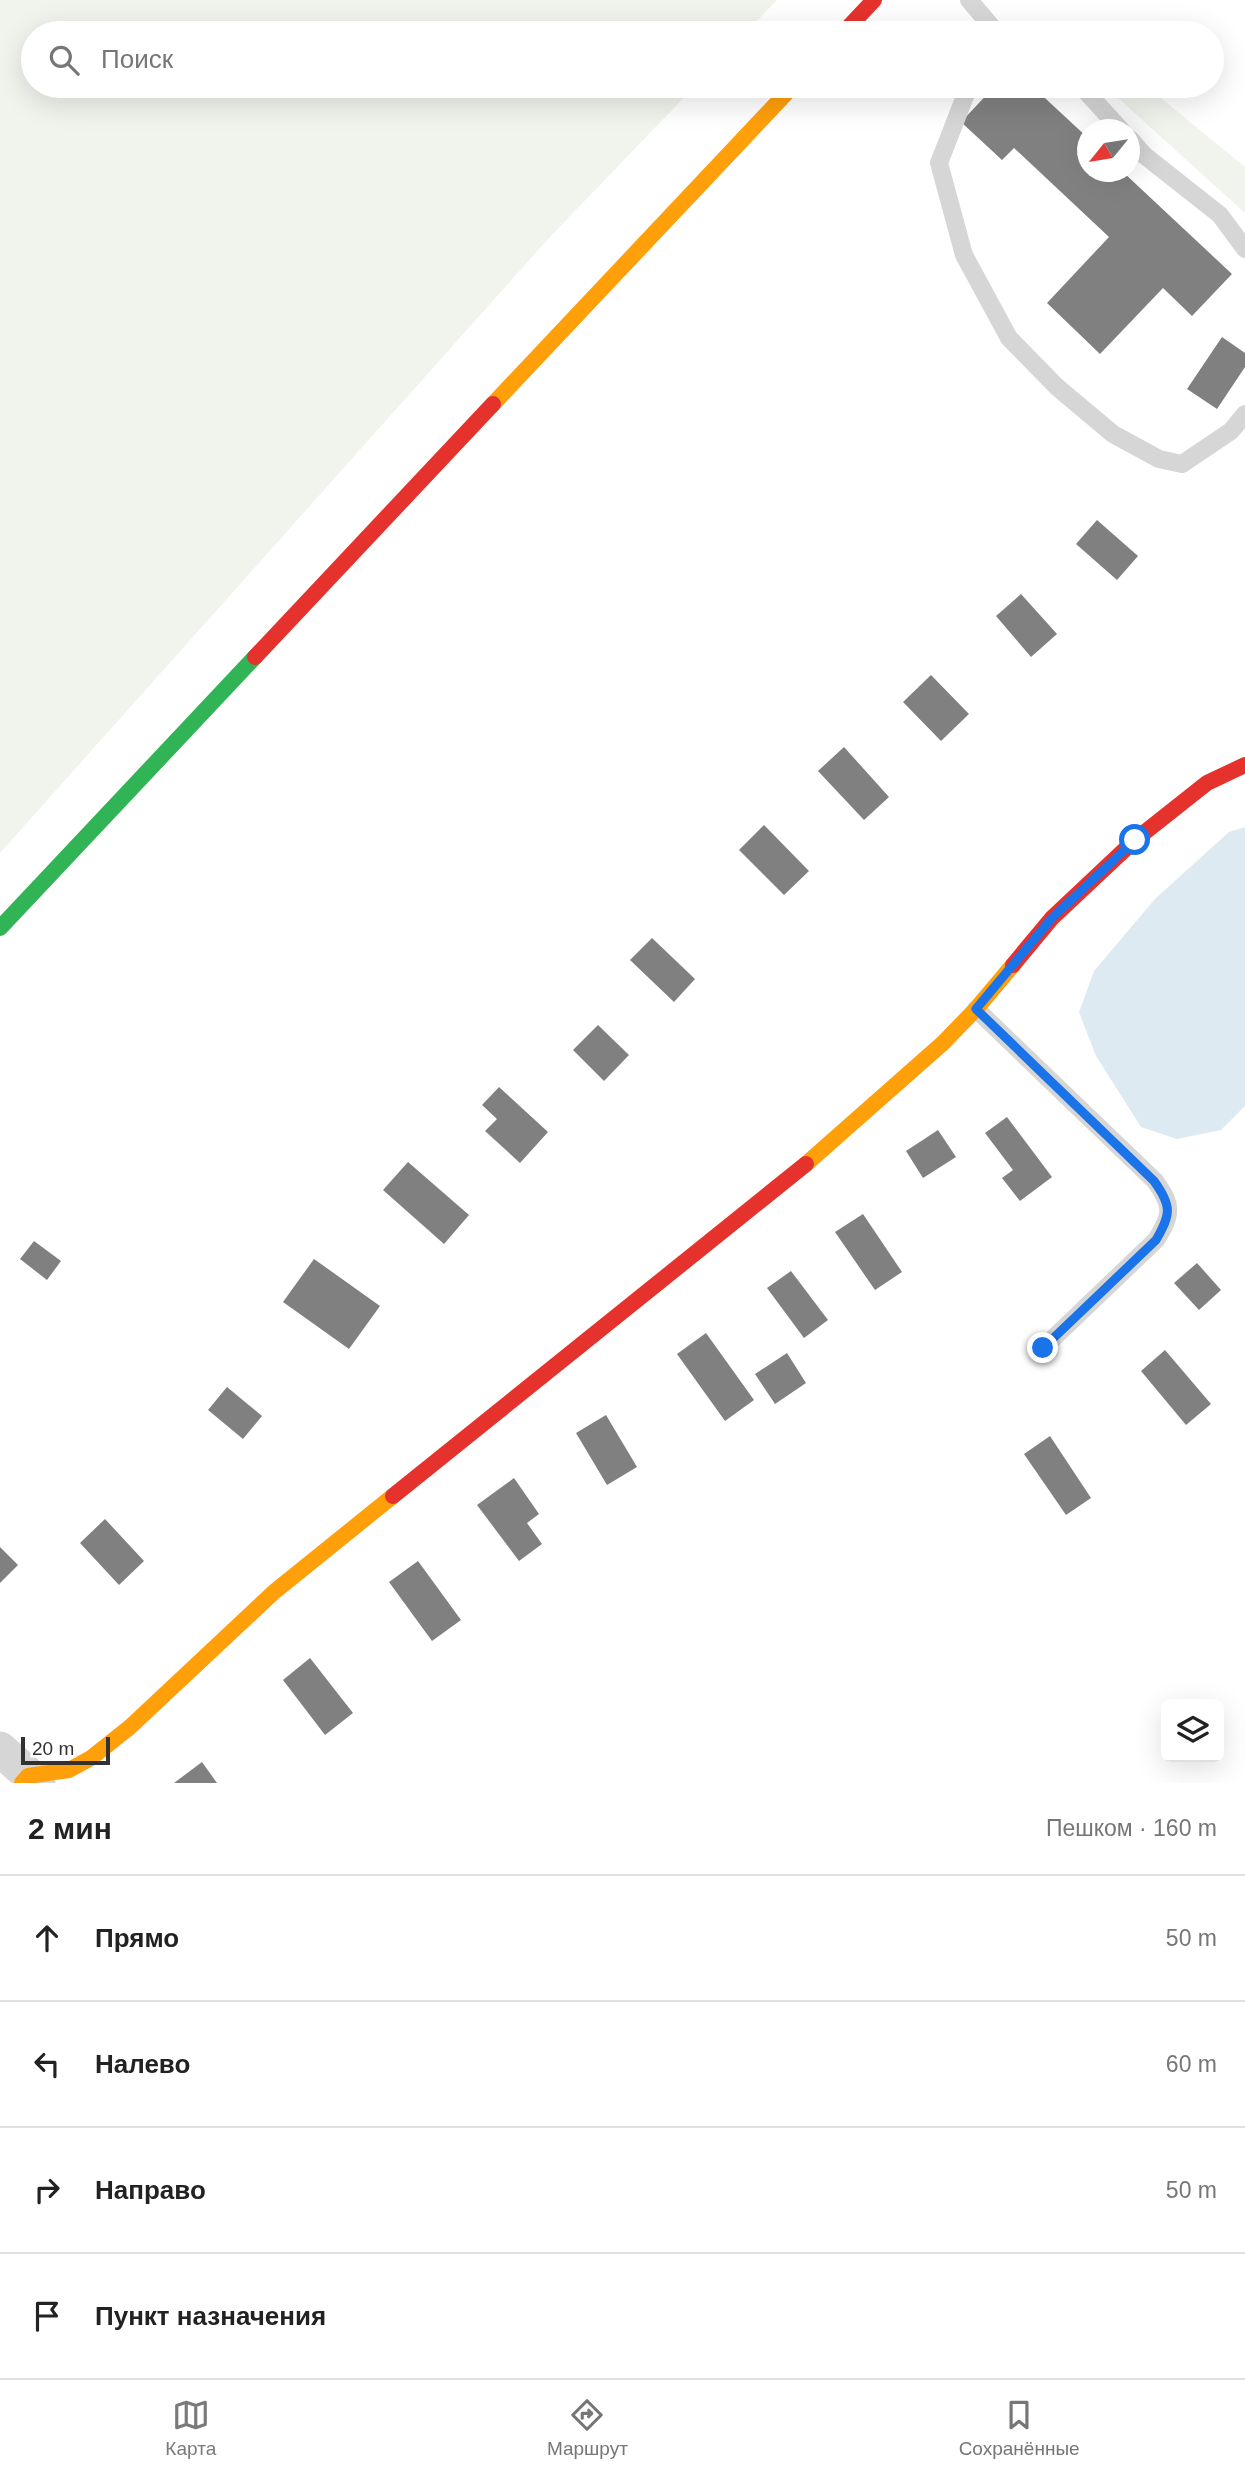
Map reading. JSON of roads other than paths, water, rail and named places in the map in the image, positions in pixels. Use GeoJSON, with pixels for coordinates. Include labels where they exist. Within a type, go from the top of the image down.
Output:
{"type":"FeatureCollection","features":[{"type":"Feature","properties":{"kind":"street"},"geometry":{"type":"LineString","coordinates":[[854,21],[874,0]]}},
{"type":"Feature","properties":{"kind":"street"},"geometry":{"type":"LineString","coordinates":[[0,928],[782,98]]}},
{"type":"Feature","properties":{"kind":"street"},"geometry":{"type":"LineString","coordinates":[[0,1749],[29,1781],[69,1770],[101,1751],[274,1592],[804,1166],[943,1043],[976,1009],[1052,918],[1135,840],[1207,783],[1245,765]]}},
{"type":"Feature","properties":{"kind":"lane"},"geometry":{"type":"LineString","coordinates":[[969,0],[988,21]]}},
{"type":"Feature","properties":{"kind":"lane"},"geometry":{"type":"LineString","coordinates":[[964,98],[939,163],[964,255],[1009,338],[1058,387],[1114,434],[1158,459],[1182,464],[1231,431],[1245,414]]}},
{"type":"Feature","properties":{"kind":"lane"},"geometry":{"type":"LineString","coordinates":[[1092,98],[1111,119]]}},
{"type":"Feature","properties":{"kind":"lane"},"geometry":{"type":"LineString","coordinates":[[1140,151],[1220,215],[1245,249]]}},
{"type":"Feature","properties":{"kind":"lane"},"geometry":{"type":"LineString","coordinates":[[976,1009],[1154,1181],[1168,1199],[1168,1220],[1156,1240],[1043,1348]]}}]}
